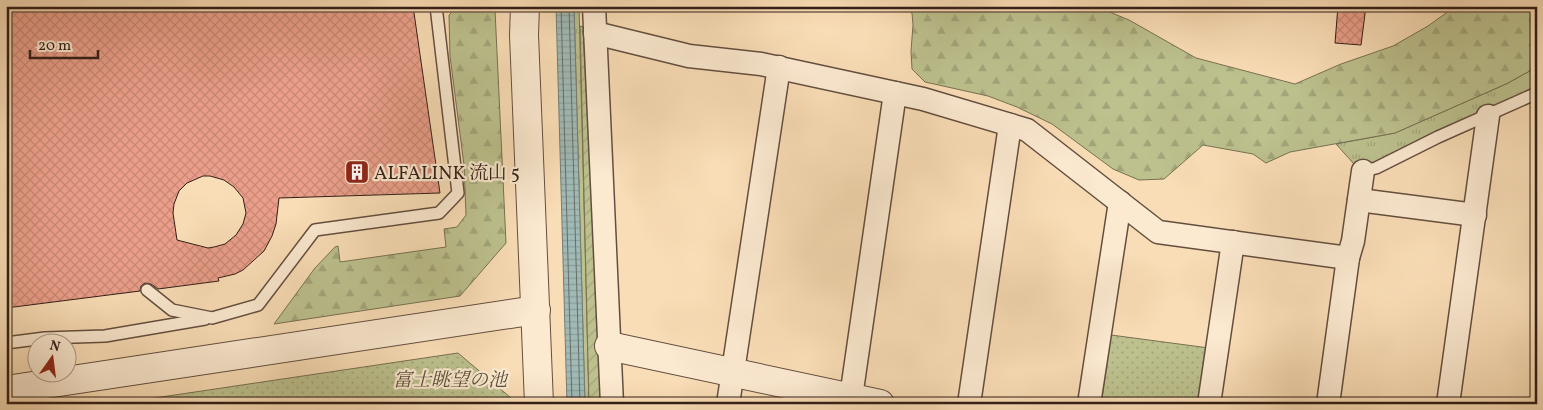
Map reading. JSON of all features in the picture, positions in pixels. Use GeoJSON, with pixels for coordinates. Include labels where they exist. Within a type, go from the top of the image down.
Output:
{"type":"FeatureCollection","features":[{"type":"Feature","properties":{"kind":"street"},"geometry":{"type":"LineString","coordinates":[[525,6],[524,35],[539,404]]}},
{"type":"Feature","properties":{"kind":"street"},"geometry":{"type":"LineString","coordinates":[[594,6],[612,404]]}},
{"type":"Feature","properties":{"kind":"street"},"geometry":{"type":"LineString","coordinates":[[595,33],[689,56],[779,67],[923,99],[1028,130],[1158,232],[1348,258]]}},
{"type":"Feature","properties":{"kind":"street"},"geometry":{"type":"LineString","coordinates":[[728,404],[779,67]]}},
{"type":"Feature","properties":{"kind":"street"},"geometry":{"type":"LineString","coordinates":[[850,400],[895,93]]}},
{"type":"Feature","properties":{"kind":"street"},"geometry":{"type":"LineString","coordinates":[[1448,404],[1488,116]]}},
{"type":"Feature","properties":{"kind":"street"},"geometry":{"type":"LineString","coordinates":[[969,404],[1010,125]]}},
{"type":"Feature","properties":{"kind":"street"},"geometry":{"type":"LineString","coordinates":[[1328,404],[1348,258],[1353,242],[1363,172]]}},
{"type":"Feature","properties":{"kind":"street"},"geometry":{"type":"LineString","coordinates":[[1358,200],[1475,215]]}},
{"type":"Feature","properties":{"kind":"street"},"geometry":{"type":"LineString","coordinates":[[1089,404],[1120,202]]}},
{"type":"Feature","properties":{"kind":"street"},"geometry":{"type":"LineString","coordinates":[[1209,404],[1233,242]]}},
{"type":"Feature","properties":{"kind":"street"},"geometry":{"type":"LineString","coordinates":[[6,390],[536,310]]}},
{"type":"Feature","properties":{"kind":"street"},"geometry":{"type":"LineString","coordinates":[[609,346],[734,371],[850,400],[880,404]]}},
{"type":"Feature","properties":{"kind":"lane"},"geometry":{"type":"LineString","coordinates":[[6,343],[45,338],[105,336],[212,318],[258,305],[315,230],[439,213],[458,193],[436,6]]}},
{"type":"Feature","properties":{"kind":"lane"},"geometry":{"type":"LineString","coordinates":[[1363,172],[1376,168],[1537,93]]}},
{"type":"Feature","properties":{"kind":"lane"},"geometry":{"type":"LineString","coordinates":[[147,290],[172,310],[212,318]]}},
{"type":"Feature","properties":{"kind":"green space"},"geometry":{"type":"Polygon","coordinates":[[[574,6],[579,6],[589,404],[585,404],[574,6]]]}},
{"type":"Feature","properties":{"kind":"green space"},"geometry":{"type":"Polygon","coordinates":[[[899,6],[1095,6],[1129,20],[1196,58],[1295,84],[1341,64],[1393,46],[1428,26],[1456,6],[1537,6],[1537,67],[1506,84],[1395,133],[1290,152],[1266,163],[1253,154],[1203,145],[1164,179],[1139,180],[1113,169],[1052,124],[1017,107],[988,96],[925,82],[912,69],[912,13],[899,6]]]}},
{"type":"Feature","properties":{"kind":"green space"},"geometry":{"type":"Polygon","coordinates":[[[456,8],[495,10],[506,243],[460,296],[274,324],[315,268],[335,247],[338,246],[340,262],[446,247],[444,229],[457,227],[466,215],[464,165],[450,56],[449,15],[456,8]]]}},
{"type":"Feature","properties":{"kind":"green space"},"geometry":{"type":"Polygon","coordinates":[[[580,26],[583,27],[602,404],[589,404],[580,26]]]}},
{"type":"Feature","properties":{"kind":"green space"},"geometry":{"type":"Polygon","coordinates":[[[1537,67],[1537,87],[1531,91],[1378,162],[1354,168],[1354,164],[1336,144],[1395,133],[1506,84],[1537,67]]]}},
{"type":"Feature","properties":{"kind":"green space"},"geometry":{"type":"Polygon","coordinates":[[[1111,335],[1209,348],[1200,404],[1101,404],[1111,335]]]}},
{"type":"Feature","properties":{"kind":"green space","name":"富士眺望の池"},"geometry":{"type":"Polygon","coordinates":[[[458,353],[511,398],[511,404],[114,404],[458,353]]]}},
{"type":"Feature","properties":{"kind":"water"},"geometry":{"type":"Polygon","coordinates":[[[556,6],[574,6],[585,404],[567,404],[556,6]]]}},
{"type":"Feature","properties":{"kind":"building","name":"ALFALINK 流山 5"},"geometry":{"type":"Polygon","coordinates":[[[6,6],[413,6],[440,193],[279,198],[276,224],[264,251],[243,270],[218,278],[219,281],[158,289],[151,284],[145,283],[141,286],[140,291],[6,308],[6,6]],[[203,176],[187,183],[179,191],[173,213],[177,240],[208,248],[225,244],[236,235],[243,224],[246,213],[243,198],[234,187],[224,180],[203,176]]]}},
{"type":"Feature","properties":{"kind":"building"},"geometry":{"type":"Polygon","coordinates":[[[1338,6],[1366,6],[1361,45],[1335,43],[1338,6]]]}},
{"type":"Feature","properties":{"kind":"place","name":"ALFALINK 流山 5"},"geometry":{"type":"Point","coordinates":[357,172]}}]}
